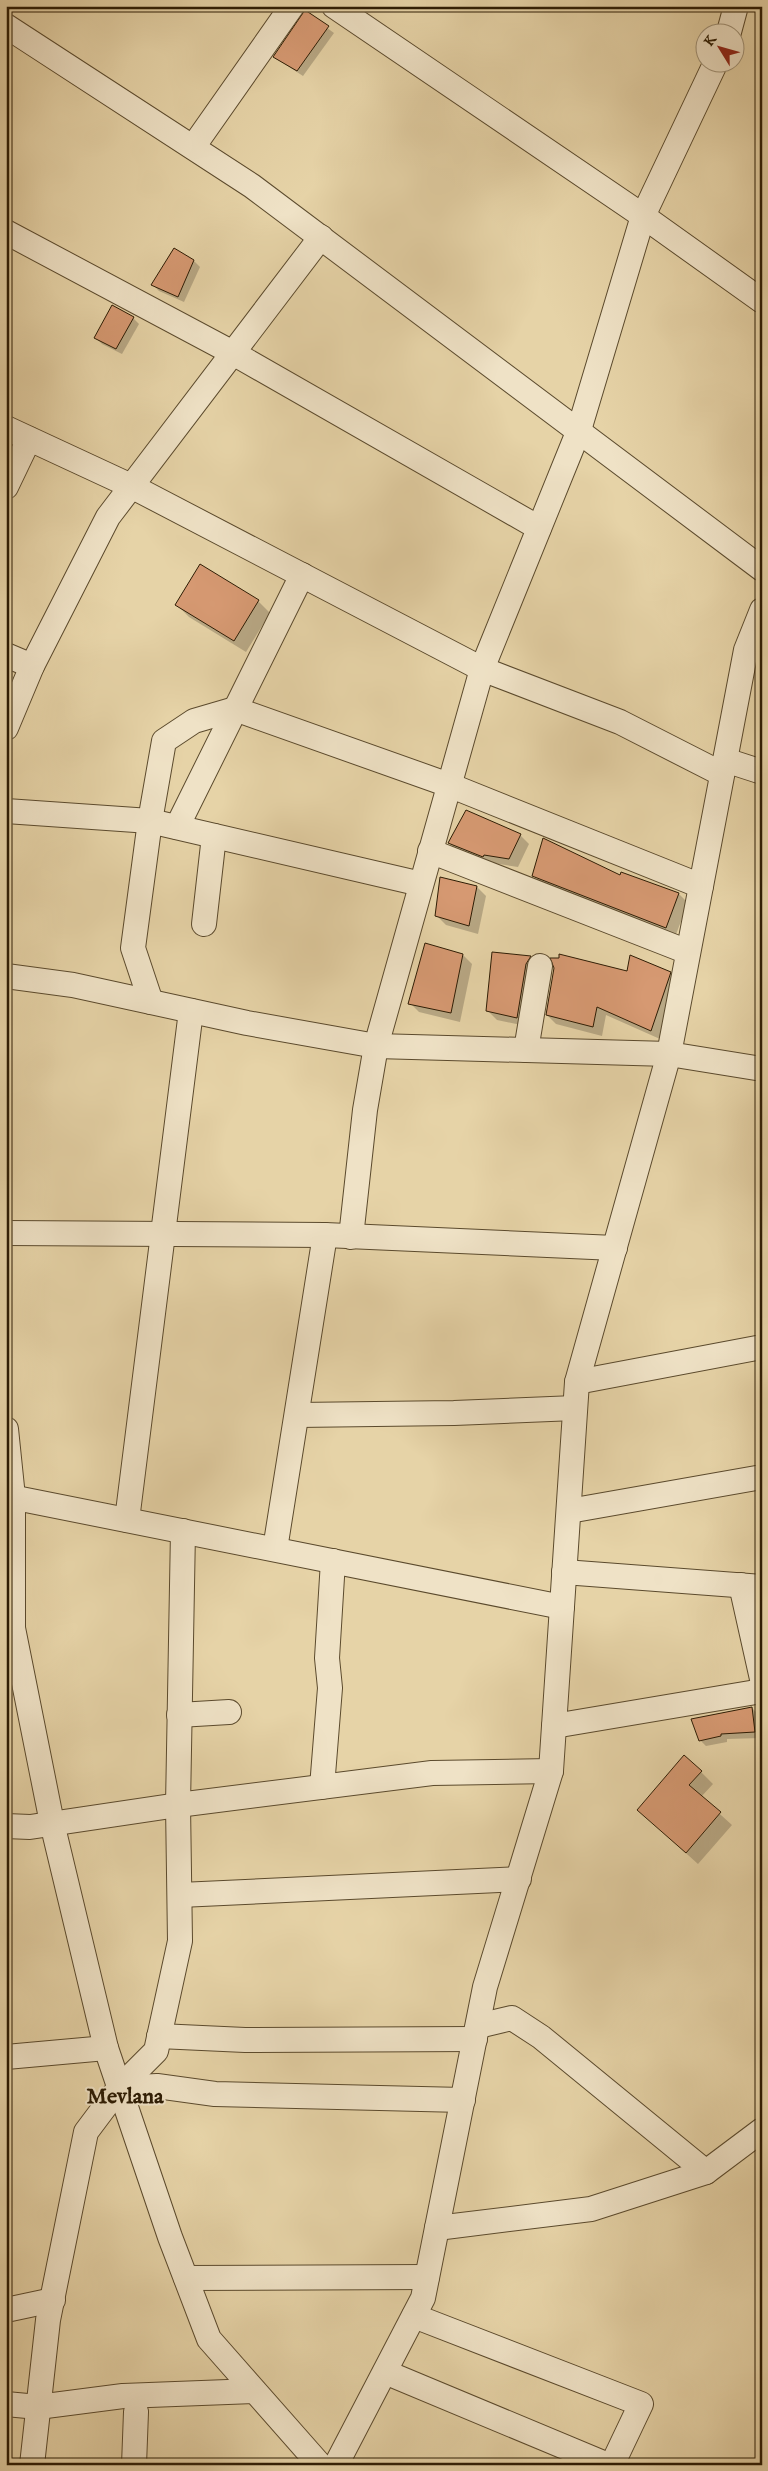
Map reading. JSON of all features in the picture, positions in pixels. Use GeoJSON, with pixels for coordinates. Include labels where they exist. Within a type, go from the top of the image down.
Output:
{"type":"FeatureCollection","features":[{"type":"Feature","properties":{"kind":"street"},"geometry":{"type":"LineString","coordinates":[[193,147],[292,6]]}},
{"type":"Feature","properties":{"kind":"street"},"geometry":{"type":"LineString","coordinates":[[334,6],[643,216],[762,301]]}},
{"type":"Feature","properties":{"kind":"street"},"geometry":{"type":"LineString","coordinates":[[732,22],[736,6]]}},
{"type":"Feature","properties":{"kind":"street"},"geometry":{"type":"LineString","coordinates":[[6,26],[252,186],[762,569]]}},
{"type":"Feature","properties":{"kind":"street"},"geometry":{"type":"LineString","coordinates":[[351,1237],[365,1110],[376,1046],[482,669],[579,430],[643,216],[711,72]]}},
{"type":"Feature","properties":{"kind":"street"},"geometry":{"type":"LineString","coordinates":[[6,232],[233,353],[539,528]]}},
{"type":"Feature","properties":{"kind":"street"},"geometry":{"type":"LineString","coordinates":[[7,726],[32,666],[108,517],[321,237]]}},
{"type":"Feature","properties":{"kind":"street"},"geometry":{"type":"LineString","coordinates":[[6,428],[131,486],[482,669],[620,722],[724,767],[762,772]]}},
{"type":"Feature","properties":{"kind":"street"},"geometry":{"type":"LineString","coordinates":[[6,487],[29,439]]}},
{"type":"Feature","properties":{"kind":"street"},"geometry":{"type":"LineString","coordinates":[[177,827],[302,575]]}},
{"type":"Feature","properties":{"kind":"street"},"geometry":{"type":"LineString","coordinates":[[336,2465],[423,2298],[485,1987],[551,1770],[577,1382],[668,1054],[746,650],[762,610]]}},
{"type":"Feature","properties":{"kind":"street"},"geometry":{"type":"LineString","coordinates":[[6,655],[32,666]]}},
{"type":"Feature","properties":{"kind":"street"},"geometry":{"type":"LineString","coordinates":[[151,1002],[133,948],[150,821],[164,741],[194,721],[235,708],[449,786],[701,886]]}},
{"type":"Feature","properties":{"kind":"street"},"geometry":{"type":"LineString","coordinates":[[6,811],[150,821],[421,884]]}},
{"type":"Feature","properties":{"kind":"street"},"geometry":{"type":"LineString","coordinates":[[204,924],[214,836]]}},
{"type":"Feature","properties":{"kind":"street"},"geometry":{"type":"LineString","coordinates":[[430,851],[688,952]]}},
{"type":"Feature","properties":{"kind":"street"},"geometry":{"type":"LineString","coordinates":[[526,1050],[540,966]]}},
{"type":"Feature","properties":{"kind":"street"},"geometry":{"type":"LineString","coordinates":[[6,976],[72,985],[247,1023],[376,1046],[668,1054],[762,1069]]}},
{"type":"Feature","properties":{"kind":"street"},"geometry":{"type":"LineString","coordinates":[[126,1520],[191,1011]]}},
{"type":"Feature","properties":{"kind":"street"},"geometry":{"type":"LineString","coordinates":[[6,1233],[325,1235],[615,1248]]}},
{"type":"Feature","properties":{"kind":"street"},"geometry":{"type":"LineString","coordinates":[[275,1549],[325,1235]]}},
{"type":"Feature","properties":{"kind":"street"},"geometry":{"type":"LineString","coordinates":[[577,1382],[762,1347]]}},
{"type":"Feature","properties":{"kind":"street"},"geometry":{"type":"LineString","coordinates":[[297,1414],[454,1413],[575,1408]]}},
{"type":"Feature","properties":{"kind":"street"},"geometry":{"type":"LineString","coordinates":[[6,1429],[10,1497],[13,1628],[52,1823],[106,2048],[209,2339],[320,2465]]}},
{"type":"Feature","properties":{"kind":"street"},"geometry":{"type":"LineString","coordinates":[[569,1511],[762,1477]]}},
{"type":"Feature","properties":{"kind":"street"},"geometry":{"type":"LineString","coordinates":[[10,1497],[562,1607]]}},
{"type":"Feature","properties":{"kind":"street"},"geometry":{"type":"LineString","coordinates":[[32,2465],[53,2300],[86,2132],[119,2088],[156,2051],[180,1940],[178,1805],[182,1531]]}},
{"type":"Feature","properties":{"kind":"street"},"geometry":{"type":"LineString","coordinates":[[322,1787],[330,1688],[327,1658],[334,1561]]}},
{"type":"Feature","properties":{"kind":"street"},"geometry":{"type":"LineString","coordinates":[[564,1572],[751,1586],[762,1678]]}},
{"type":"Feature","properties":{"kind":"street"},"geometry":{"type":"LineString","coordinates":[[554,1726],[762,1691]]}},
{"type":"Feature","properties":{"kind":"street"},"geometry":{"type":"LineString","coordinates":[[179,1715],[229,1712]]}},
{"type":"Feature","properties":{"kind":"street"},"geometry":{"type":"LineString","coordinates":[[6,1826],[30,1827],[178,1805],[432,1773],[551,1770]]}},
{"type":"Feature","properties":{"kind":"street"},"geometry":{"type":"LineString","coordinates":[[180,1895],[519,1879]]}},
{"type":"Feature","properties":{"kind":"street"},"geometry":{"type":"LineString","coordinates":[[159,2036],[245,2040],[476,2032],[512,2018],[541,2037],[706,2172]]}},
{"type":"Feature","properties":{"kind":"street"},"geometry":{"type":"LineString","coordinates":[[6,2057],[106,2048]]}},
{"type":"Feature","properties":{"kind":"street"},"geometry":{"type":"LineString","coordinates":[[119,2088],[158,2086],[214,2094],[463,2100]]}},
{"type":"Feature","properties":{"kind":"street"},"geometry":{"type":"LineString","coordinates":[[437,2228],[591,2209],[706,2172],[762,2130]]}},
{"type":"Feature","properties":{"kind":"street"},"geometry":{"type":"LineString","coordinates":[[186,2278],[427,2277]]}},
{"type":"Feature","properties":{"kind":"street"},"geometry":{"type":"LineString","coordinates":[[6,2310],[53,2300]]}},
{"type":"Feature","properties":{"kind":"street"},"geometry":{"type":"LineString","coordinates":[[414,2316],[641,2404],[612,2465]]}},
{"type":"Feature","properties":{"kind":"street"},"geometry":{"type":"LineString","coordinates":[[385,2372],[608,2465]]}},
{"type":"Feature","properties":{"kind":"street"},"geometry":{"type":"LineString","coordinates":[[6,2404],[38,2407],[123,2396],[254,2391]]}},
{"type":"Feature","properties":{"kind":"street"},"geometry":{"type":"LineString","coordinates":[[134,2465],[136,2412]]}},
{"type":"Feature","properties":{"kind":"building"},"geometry":{"type":"Polygon","coordinates":[[[305,10],[329,26],[297,71],[273,57],[305,10]]]}},
{"type":"Feature","properties":{"kind":"building"},"geometry":{"type":"Polygon","coordinates":[[[174,248],[194,260],[178,297],[151,285],[174,248]]]}},
{"type":"Feature","properties":{"kind":"building"},"geometry":{"type":"Polygon","coordinates":[[[112,305],[134,317],[116,349],[94,338],[112,305]]]}},
{"type":"Feature","properties":{"kind":"building"},"geometry":{"type":"Polygon","coordinates":[[[200,564],[259,600],[234,641],[175,605],[200,564]]]}},
{"type":"Feature","properties":{"kind":"building"},"geometry":{"type":"Polygon","coordinates":[[[466,810],[521,834],[509,859],[484,855],[483,857],[448,843],[466,810]]]}},
{"type":"Feature","properties":{"kind":"building"},"geometry":{"type":"Polygon","coordinates":[[[543,838],[620,875],[621,872],[679,893],[666,928],[532,876],[543,838]]]}},
{"type":"Feature","properties":{"kind":"building"},"geometry":{"type":"Polygon","coordinates":[[[440,877],[477,886],[469,926],[435,916],[440,877]]]}},
{"type":"Feature","properties":{"kind":"building"},"geometry":{"type":"Polygon","coordinates":[[[425,943],[463,954],[451,1013],[408,1004],[425,943]]]}},
{"type":"Feature","properties":{"kind":"building"},"geometry":{"type":"Polygon","coordinates":[[[492,952],[531,956],[526,964],[517,1018],[486,1011],[492,952]]]}},
{"type":"Feature","properties":{"kind":"building"},"geometry":{"type":"Polygon","coordinates":[[[559,954],[627,971],[630,955],[671,972],[651,1031],[597,1007],[593,1027],[546,1015],[554,968],[550,958],[559,958],[559,954]]]}},
{"type":"Feature","properties":{"kind":"building"},"geometry":{"type":"Polygon","coordinates":[[[752,1707],[755,1732],[721,1734],[721,1736],[699,1741],[691,1719],[752,1707]]]}},
{"type":"Feature","properties":{"kind":"building"},"geometry":{"type":"Polygon","coordinates":[[[684,1755],[702,1771],[689,1785],[721,1812],[686,1853],[637,1810],[684,1755]]]}},
{"type":"Feature","properties":{"kind":"district","name":"Mevlana"},"geometry":{"type":"Point","coordinates":[125,2097]}}]}
